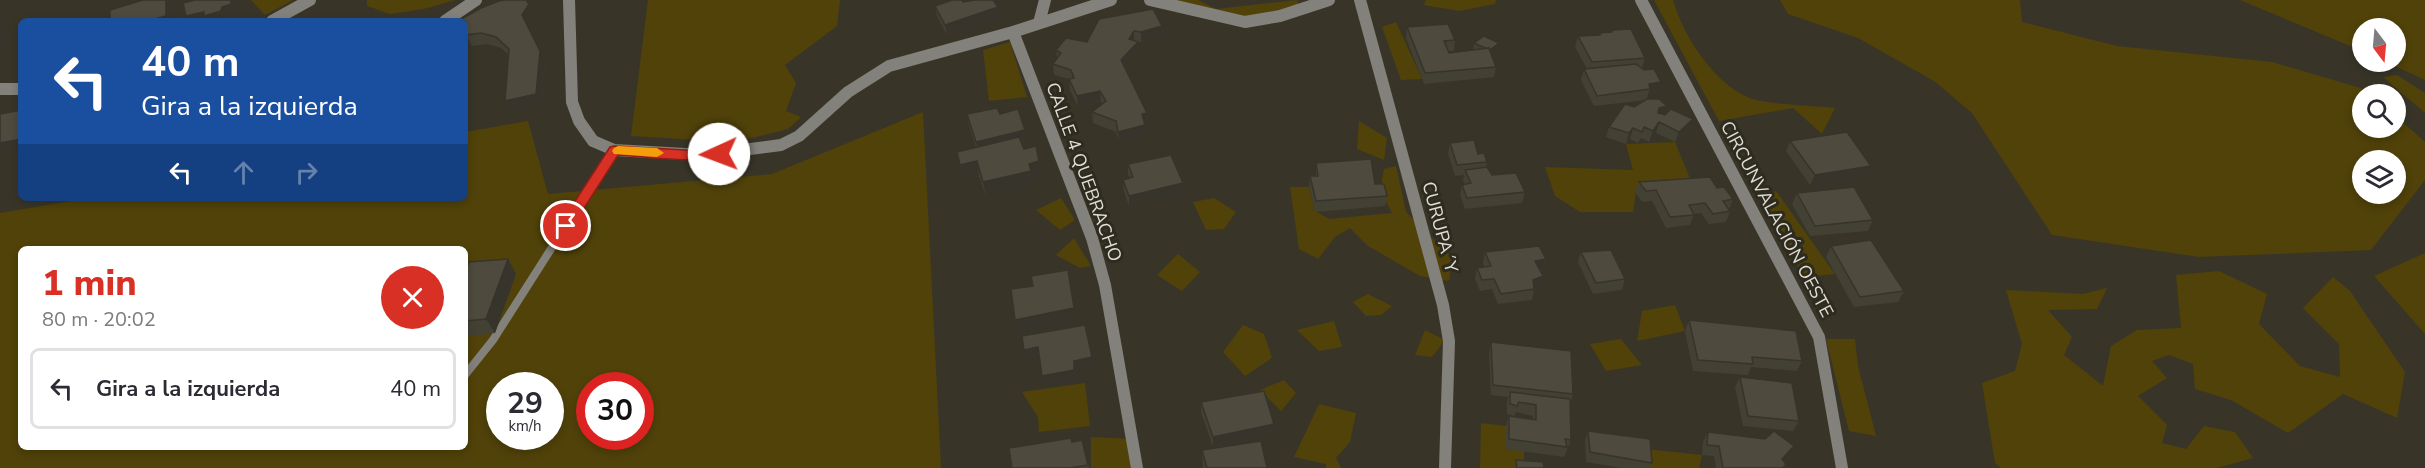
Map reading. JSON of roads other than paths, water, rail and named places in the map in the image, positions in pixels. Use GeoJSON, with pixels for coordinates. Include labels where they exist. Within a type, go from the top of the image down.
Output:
{"type":"FeatureCollection","features":[{"type":"Feature","properties":{"kind":"street"},"geometry":{"type":"LineString","coordinates":[[277,18],[310,0]]}},
{"type":"Feature","properties":{"kind":"street"},"geometry":{"type":"LineString","coordinates":[[449,18],[476,0]]}},
{"type":"Feature","properties":{"kind":"street"},"geometry":{"type":"LineString","coordinates":[[569,0],[572,102],[579,121],[592,141],[614,150],[703,155],[780,145],[799,136],[848,92],[889,66],[1013,32],[1112,0]]}},
{"type":"Feature","properties":{"kind":"street"},"geometry":{"type":"LineString","coordinates":[[1039,23],[1044,0]]}},
{"type":"Feature","properties":{"kind":"street"},"geometry":{"type":"LineString","coordinates":[[1150,0],[1245,22],[1280,16],[1329,0]]}},
{"type":"Feature","properties":{"kind":"street","name":"CURUPA´Y"},"geometry":{"type":"LineString","coordinates":[[1360,0],[1443,305],[1449,340],[1445,468]]}},
{"type":"Feature","properties":{"kind":"street","name":"CIRCUNVALACIÓN OESTE"},"geometry":{"type":"LineString","coordinates":[[1641,0],[1819,337],[1842,468]]}},
{"type":"Feature","properties":{"kind":"street","name":"CALLE 4 QUEBRACHO"},"geometry":{"type":"LineString","coordinates":[[1013,32],[1092,238],[1105,285],[1137,468]]}},
{"type":"Feature","properties":{"kind":"street"},"geometry":{"type":"LineString","coordinates":[[0,89],[18,88]]}},
{"type":"Feature","properties":{"kind":"lane"},"geometry":{"type":"LineString","coordinates":[[468,371],[493,339],[614,150]]}}]}
